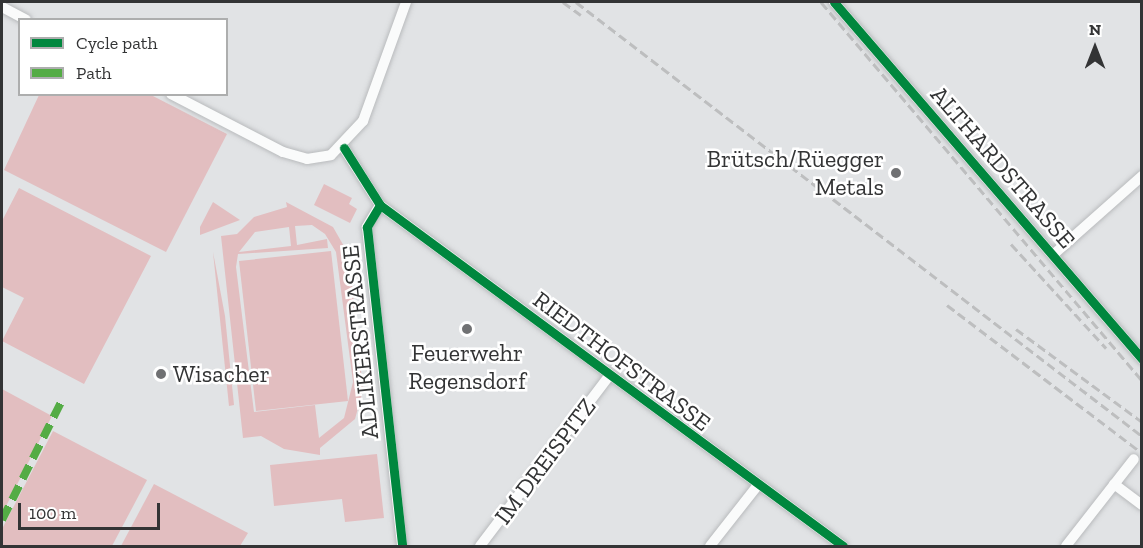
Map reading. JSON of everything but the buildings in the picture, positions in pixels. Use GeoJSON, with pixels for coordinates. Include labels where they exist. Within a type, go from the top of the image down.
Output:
{"type":"FeatureCollection","features":[{"type":"Feature","properties":{"kind":"street"},"geometry":{"type":"LineString","coordinates":[[175,96],[297,157],[319,159],[344,148],[363,121],[406,2]]}},
{"type":"Feature","properties":{"kind":"street","name":"ALTHARDSTRASSE"},"geometry":{"type":"LineString","coordinates":[[834,2],[1054,254],[1142,359]]}},
{"type":"Feature","properties":{"kind":"street"},"geometry":{"type":"LineString","coordinates":[[2,7],[22,18]]}},
{"type":"Feature","properties":{"kind":"street"},"geometry":{"type":"LineString","coordinates":[[344,148],[380,205]]}},
{"type":"Feature","properties":{"kind":"street"},"geometry":{"type":"LineString","coordinates":[[1054,254],[1142,176]]}},
{"type":"Feature","properties":{"kind":"street","name":"RIEDTHOFSTRASSE"},"geometry":{"type":"LineString","coordinates":[[380,205],[843,546]]}},
{"type":"Feature","properties":{"kind":"street","name":"ADLIKERSTRASSE"},"geometry":{"type":"LineString","coordinates":[[380,205],[368,227],[402,546]]}},
{"type":"Feature","properties":{"kind":"street","name":"IM DREISPITZ"},"geometry":{"type":"LineString","coordinates":[[480,546],[610,375]]}},
{"type":"Feature","properties":{"kind":"street"},"geometry":{"type":"LineString","coordinates":[[1066,546],[1134,459]]}},
{"type":"Feature","properties":{"kind":"street"},"geometry":{"type":"LineString","coordinates":[[1114,484],[1142,505]]}},
{"type":"Feature","properties":{"kind":"street"},"geometry":{"type":"LineString","coordinates":[[710,546],[758,485]]}},
{"type":"Feature","properties":{"kind":"shaded area"},"geometry":{"type":"Polygon","coordinates":[[[39,96],[153,96],[227,134],[166,252],[4,170],[39,96]]]}},
{"type":"Feature","properties":{"kind":"shaded area"},"geometry":{"type":"Polygon","coordinates":[[[324,184],[352,198],[349,204],[357,209],[350,223],[314,205],[324,184]]]}},
{"type":"Feature","properties":{"kind":"shaded area"},"geometry":{"type":"Polygon","coordinates":[[[19,188],[151,256],[84,384],[2,341],[24,298],[2,287],[2,221],[19,188]]]}},
{"type":"Feature","properties":{"kind":"shaded area"},"geometry":{"type":"Polygon","coordinates":[[[213,202],[240,220],[200,235],[200,227],[213,202]]]}},
{"type":"Feature","properties":{"kind":"shaded area"},"geometry":{"type":"Polygon","coordinates":[[[286,202],[333,227],[349,255],[363,390],[355,419],[320,448],[320,455],[284,449],[261,436],[243,438],[221,236],[237,234],[254,217],[287,207],[286,202]],[[312,225],[295,226],[297,245],[327,239],[328,248],[238,254],[236,267],[254,412],[315,405],[319,438],[344,418],[353,382],[336,252],[325,234],[312,225]],[[289,227],[255,232],[239,252],[291,246],[289,227]]]}},
{"type":"Feature","properties":{"kind":"shaded area"},"geometry":{"type":"Polygon","coordinates":[[[331,251],[348,401],[256,411],[239,261],[331,251]]]}},
{"type":"Feature","properties":{"kind":"shaded area"},"geometry":{"type":"Polygon","coordinates":[[[213,252],[225,316],[234,405],[229,406],[213,252]]]}},
{"type":"Feature","properties":{"kind":"shaded area"},"geometry":{"type":"Polygon","coordinates":[[[2,389],[52,416],[2,514],[2,389]]]}},
{"type":"Feature","properties":{"kind":"shaded area"},"geometry":{"type":"Polygon","coordinates":[[[53,431],[147,480],[112,546],[2,546],[2,529],[53,431]]]}},
{"type":"Feature","properties":{"kind":"shaded area"},"geometry":{"type":"Polygon","coordinates":[[[377,454],[384,518],[345,522],[342,499],[274,506],[270,465],[377,454]]]}},
{"type":"Feature","properties":{"kind":"shaded area"},"geometry":{"type":"Polygon","coordinates":[[[154,484],[248,533],[240,546],[121,546],[154,484]]]}},
{"type":"Feature","properties":{"kind":"railway"},"geometry":{"type":"LineString","coordinates":[[563,2],[581,15]]}},
{"type":"Feature","properties":{"kind":"railway"},"geometry":{"type":"LineString","coordinates":[[576,2],[1142,436]]}},
{"type":"Feature","properties":{"kind":"railway"},"geometry":{"type":"LineString","coordinates":[[821,2],[1142,380]]}},
{"type":"Feature","properties":{"kind":"railway"},"geometry":{"type":"LineString","coordinates":[[1011,244],[1106,348]]}},
{"type":"Feature","properties":{"kind":"railway"},"geometry":{"type":"LineString","coordinates":[[947,305],[1142,453]]}},
{"type":"Feature","properties":{"kind":"railway"},"geometry":{"type":"LineString","coordinates":[[1016,329],[1142,422]]}},
{"type":"Feature","properties":{"kind":"marked path"},"geometry":{"type":"LineString","coordinates":[[2,520],[62,400]]}},
{"type":"Feature","properties":{"kind":"cycle path"},"geometry":{"type":"LineString","coordinates":[[834,2],[1142,359]]}},
{"type":"Feature","properties":{"kind":"cycle path"},"geometry":{"type":"LineString","coordinates":[[344,148],[380,205],[843,546]]}},
{"type":"Feature","properties":{"kind":"cycle path"},"geometry":{"type":"LineString","coordinates":[[380,205],[367,227],[402,546]]}},
{"type":"Feature","properties":{"kind":"place","name":"Brütsch/Rüegger Metals"},"geometry":{"type":"Point","coordinates":[896,173]}},
{"type":"Feature","properties":{"kind":"place","name":"Feuerwehr Regensdorf"},"geometry":{"type":"Point","coordinates":[467,329]}},
{"type":"Feature","properties":{"kind":"place","name":"Wisacher"},"geometry":{"type":"Point","coordinates":[161,374]}}]}
